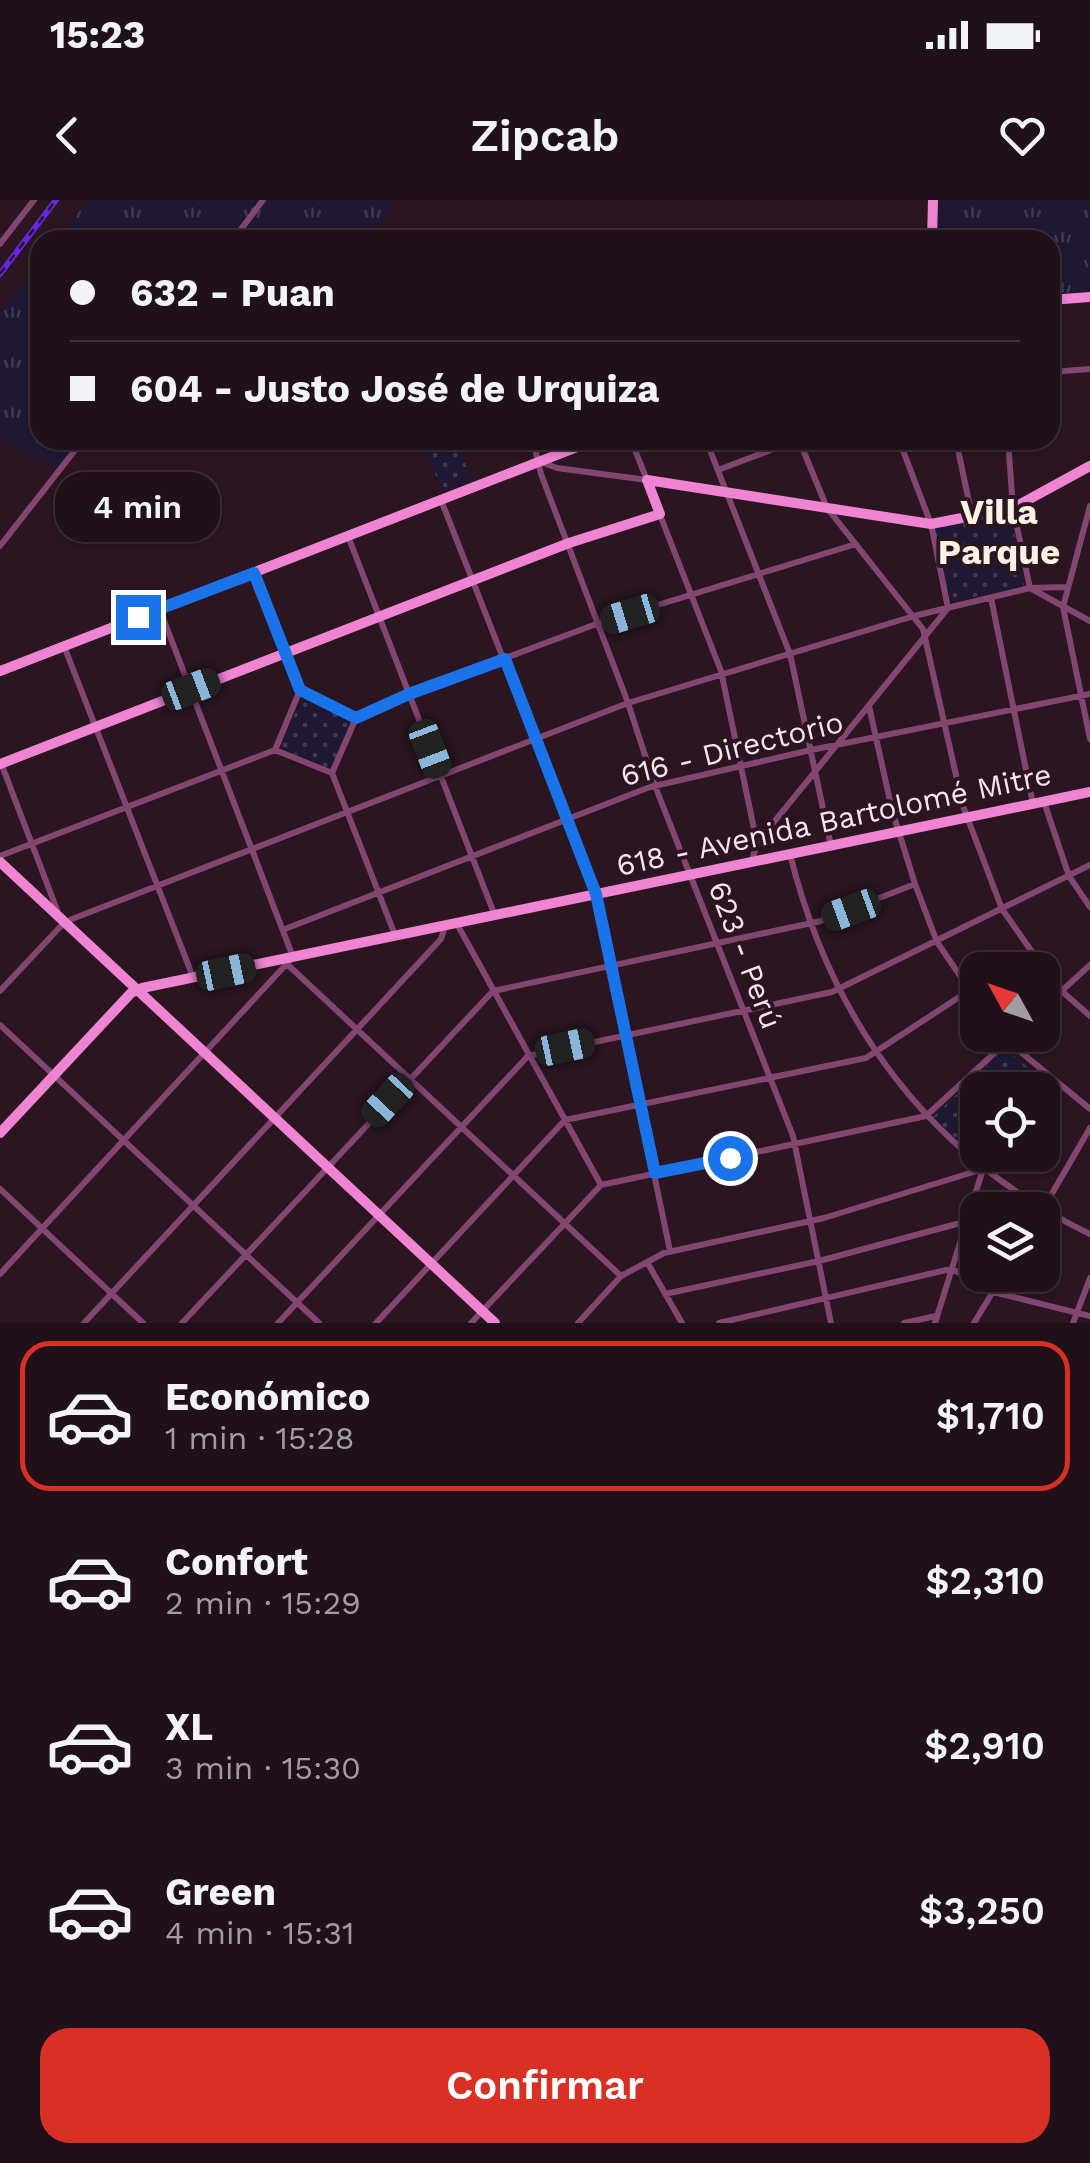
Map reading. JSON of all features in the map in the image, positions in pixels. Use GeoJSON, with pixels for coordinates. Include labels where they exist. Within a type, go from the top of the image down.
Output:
{"type":"FeatureCollection","features":[{"type":"Feature","properties":{"kind":"main road"},"geometry":{"type":"LineString","coordinates":[[932,230],[933,200]]}},
{"type":"Feature","properties":{"kind":"main road"},"geometry":{"type":"LineString","coordinates":[[1060,300],[1090,299]]}},
{"type":"Feature","properties":{"kind":"main road"},"geometry":{"type":"LineString","coordinates":[[0,671],[569,450]]}},
{"type":"Feature","properties":{"kind":"main road"},"geometry":{"type":"LineString","coordinates":[[647,480],[930,524],[1014,508],[1090,466]]}},
{"type":"Feature","properties":{"kind":"main road"},"geometry":{"type":"LineString","coordinates":[[0,763],[568,543],[660,514],[647,480]]}},
{"type":"Feature","properties":{"kind":"main road","name":"618 - Avenida Bartolomé Mitre"},"geometry":{"type":"LineString","coordinates":[[137,990],[1090,792]]}},
{"type":"Feature","properties":{"kind":"main road"},"geometry":{"type":"LineString","coordinates":[[0,859],[495,1323]]}},
{"type":"Feature","properties":{"kind":"main road"},"geometry":{"type":"LineString","coordinates":[[0,1134],[137,990]]}},
{"type":"Feature","properties":{"kind":"street"},"geometry":{"type":"LineString","coordinates":[[0,244],[34,200]]}},
{"type":"Feature","properties":{"kind":"street"},"geometry":{"type":"LineString","coordinates":[[241,230],[264,200]]}},
{"type":"Feature","properties":{"kind":"street"},"geometry":{"type":"LineString","coordinates":[[1060,372],[1090,370]]}},
{"type":"Feature","properties":{"kind":"street"},"geometry":{"type":"LineString","coordinates":[[0,546],[75,450]]}},
{"type":"Feature","properties":{"kind":"street","name":"623 - Perú"},"geometry":{"type":"LineString","coordinates":[[537,450],[541,474],[628,703],[655,786],[795,1144],[832,1323]]}},
{"type":"Feature","properties":{"kind":"street"},"geometry":{"type":"LineString","coordinates":[[540,461],[557,468],[647,480],[635,450]]}},
{"type":"Feature","properties":{"kind":"street"},"geometry":{"type":"LineString","coordinates":[[710,450],[790,654],[830,846]]}},
{"type":"Feature","properties":{"kind":"street"},"geometry":{"type":"LineString","coordinates":[[718,470],[771,450]]}},
{"type":"Feature","properties":{"kind":"street"},"geometry":{"type":"LineString","coordinates":[[802,450],[826,508],[926,634],[968,818],[1002,909],[1061,992],[1090,1016]]}},
{"type":"Feature","properties":{"kind":"street"},"geometry":{"type":"LineString","coordinates":[[903,450],[930,524],[948,608]]}},
{"type":"Feature","properties":{"kind":"street"},"geometry":{"type":"LineString","coordinates":[[958,450],[972,516]]}},
{"type":"Feature","properties":{"kind":"street"},"geometry":{"type":"LineString","coordinates":[[1009,450],[1014,508],[1030,588],[1090,621]]}},
{"type":"Feature","properties":{"kind":"street"},"geometry":{"type":"LineString","coordinates":[[441,500],[596,894],[670,1251]]}},
{"type":"Feature","properties":{"kind":"street"},"geometry":{"type":"LineString","coordinates":[[1090,508],[1063,607],[1090,739]]}},
{"type":"Feature","properties":{"kind":"street"},"geometry":{"type":"LineString","coordinates":[[660,514],[722,675],[757,843]]}},
{"type":"Feature","properties":{"kind":"street"},"geometry":{"type":"LineString","coordinates":[[348,536],[496,916]]}},
{"type":"Feature","properties":{"kind":"street"},"geometry":{"type":"LineString","coordinates":[[396,936],[332,773],[356,718],[598,623],[856,544]]}},
{"type":"Feature","properties":{"kind":"street"},"geometry":{"type":"LineString","coordinates":[[254,573],[300,690],[275,750]]}},
{"type":"Feature","properties":{"kind":"street"},"geometry":{"type":"LineString","coordinates":[[0,991],[62,919],[158,887],[628,703],[914,616],[1030,588],[1066,586]]}},
{"type":"Feature","properties":{"kind":"street"},"geometry":{"type":"LineString","coordinates":[[990,598],[1038,803],[1069,876],[1090,907]]}},
{"type":"Feature","properties":{"kind":"street"},"geometry":{"type":"LineString","coordinates":[[752,862],[757,843],[948,608]]}},
{"type":"Feature","properties":{"kind":"street"},"geometry":{"type":"LineString","coordinates":[[160,609],[284,929],[290,961],[357,1030],[621,1276]]}},
{"type":"Feature","properties":{"kind":"street"},"geometry":{"type":"LineString","coordinates":[[64,646],[193,978]]}},
{"type":"Feature","properties":{"kind":"street"},"geometry":{"type":"LineString","coordinates":[[300,690],[356,718]]}},
{"type":"Feature","properties":{"kind":"street","name":"616 - Directorio"},"geometry":{"type":"LineString","coordinates":[[284,929],[655,786],[1090,694]]}},
{"type":"Feature","properties":{"kind":"street"},"geometry":{"type":"LineString","coordinates":[[870,706],[898,832],[915,884],[937,942],[960,975]]}},
{"type":"Feature","properties":{"kind":"street"},"geometry":{"type":"LineString","coordinates":[[0,859],[275,750],[332,773]]}},
{"type":"Feature","properties":{"kind":"street"},"geometry":{"type":"LineString","coordinates":[[0,763],[62,919]]}},
{"type":"Feature","properties":{"kind":"street"},"geometry":{"type":"LineString","coordinates":[[790,854],[838,989],[876,1054],[926,1116],[960,1148]]}},
{"type":"Feature","properties":{"kind":"street"},"geometry":{"type":"LineString","coordinates":[[278,1323],[528,1056],[838,989],[1090,866]]}},
{"type":"Feature","properties":{"kind":"street"},"geometry":{"type":"LineString","coordinates":[[182,1323],[493,991],[812,923],[915,884]]}},
{"type":"Feature","properties":{"kind":"street"},"geometry":{"type":"LineString","coordinates":[[457,924],[601,1185]]}},
{"type":"Feature","properties":{"kind":"street"},"geometry":{"type":"LineString","coordinates":[[84,1323],[441,938],[444,926]]}},
{"type":"Feature","properties":{"kind":"street"},"geometry":{"type":"LineString","coordinates":[[0,1274],[290,961]]}},
{"type":"Feature","properties":{"kind":"street"},"geometry":{"type":"LineString","coordinates":[[1061,992],[1090,965]]}},
{"type":"Feature","properties":{"kind":"street"},"geometry":{"type":"LineString","coordinates":[[376,1323],[564,1120],[876,1054],[960,997]]}},
{"type":"Feature","properties":{"kind":"street"},"geometry":{"type":"LineString","coordinates":[[0,1025],[319,1323]]}},
{"type":"Feature","properties":{"kind":"street"},"geometry":{"type":"LineString","coordinates":[[471,1323],[601,1185],[926,1116],[990,1052]]}},
{"type":"Feature","properties":{"kind":"street"},"geometry":{"type":"LineString","coordinates":[[1019,1052],[1043,1072]]}},
{"type":"Feature","properties":{"kind":"street"},"geometry":{"type":"LineString","coordinates":[[1060,1086],[1090,1110]]}},
{"type":"Feature","properties":{"kind":"street"},"geometry":{"type":"LineString","coordinates":[[1052,1192],[1090,1128]]}},
{"type":"Feature","properties":{"kind":"street"},"geometry":{"type":"LineString","coordinates":[[578,1323],[621,1276],[670,1251],[811,1221],[972,1172]]}},
{"type":"Feature","properties":{"kind":"street"},"geometry":{"type":"LineString","coordinates":[[986,1172],[1016,1192]]}},
{"type":"Feature","properties":{"kind":"street"},"geometry":{"type":"LineString","coordinates":[[0,1189],[143,1323]]}},
{"type":"Feature","properties":{"kind":"street"},"geometry":{"type":"LineString","coordinates":[[1060,1218],[1090,1234]]}},
{"type":"Feature","properties":{"kind":"street"},"geometry":{"type":"LineString","coordinates":[[666,1294],[819,1261],[960,1222]]}},
{"type":"Feature","properties":{"kind":"street"},"geometry":{"type":"LineString","coordinates":[[904,1323],[936,1319],[960,1236]]}},
{"type":"Feature","properties":{"kind":"street"},"geometry":{"type":"LineString","coordinates":[[646,1262],[682,1323]]}},
{"type":"Feature","properties":{"kind":"street"},"geometry":{"type":"LineString","coordinates":[[719,1323],[950,1270],[960,1275]]}},
{"type":"Feature","properties":{"kind":"street"},"geometry":{"type":"LineString","coordinates":[[1073,1323],[1090,1278]]}},
{"type":"Feature","properties":{"kind":"street"},"geometry":{"type":"LineString","coordinates":[[974,1323],[993,1292],[1090,1316]]}},
{"type":"Feature","properties":{"kind":"green space"},"geometry":{"type":"Polygon","coordinates":[[[88,200],[395,200],[372,230],[65,230],[88,200]]]}},
{"type":"Feature","properties":{"kind":"green space"},"geometry":{"type":"Polygon","coordinates":[[[939,200],[1090,200],[1090,292],[1060,294],[1060,230],[938,230],[939,200]]]}},
{"type":"Feature","properties":{"kind":"green space"},"geometry":{"type":"Polygon","coordinates":[[[30,275],[30,450],[71,450],[57,469],[0,440],[0,314],[30,275]]]}},
{"type":"Feature","properties":{"kind":"green space"},"geometry":{"type":"Polygon","coordinates":[[[425,450],[473,450],[462,455],[472,480],[443,492],[425,450]]]}},
{"type":"Feature","properties":{"kind":"green space"},"geometry":{"type":"Polygon","coordinates":[[[1011,515],[1024,586],[951,602],[936,526],[1011,515]]]}},
{"type":"Feature","properties":{"kind":"green space"},"geometry":{"type":"Polygon","coordinates":[[[307,699],[345,717],[349,725],[334,762],[325,768],[285,750],[282,743],[300,702],[307,699]]]}},
{"type":"Feature","properties":{"kind":"green space"},"geometry":{"type":"Polygon","coordinates":[[[1001,1052],[1010,1052],[1033,1072],[980,1072],[1001,1052]]]}},
{"type":"Feature","properties":{"kind":"green space"},"geometry":{"type":"Polygon","coordinates":[[[960,1091],[960,1142],[933,1117],[960,1091]]]}},
{"type":"Feature","properties":{"kind":"railway"},"geometry":{"type":"LineString","coordinates":[[33,230],[56,200]]}},
{"type":"Feature","properties":{"kind":"railway"},"geometry":{"type":"LineString","coordinates":[[0,274],[30,234]]}},
{"type":"Feature","properties":{"kind":"district","name":"Villa Parque"},"geometry":{"type":"Point","coordinates":[999,532]}},
{"type":"Feature","properties":{"kind":"route"},"geometry":{"type":"LineString","coordinates":[[138,617],[254,573],[300,690],[356,718],[505,659],[596,894],[655,1173],[730,1158]]}}]}
